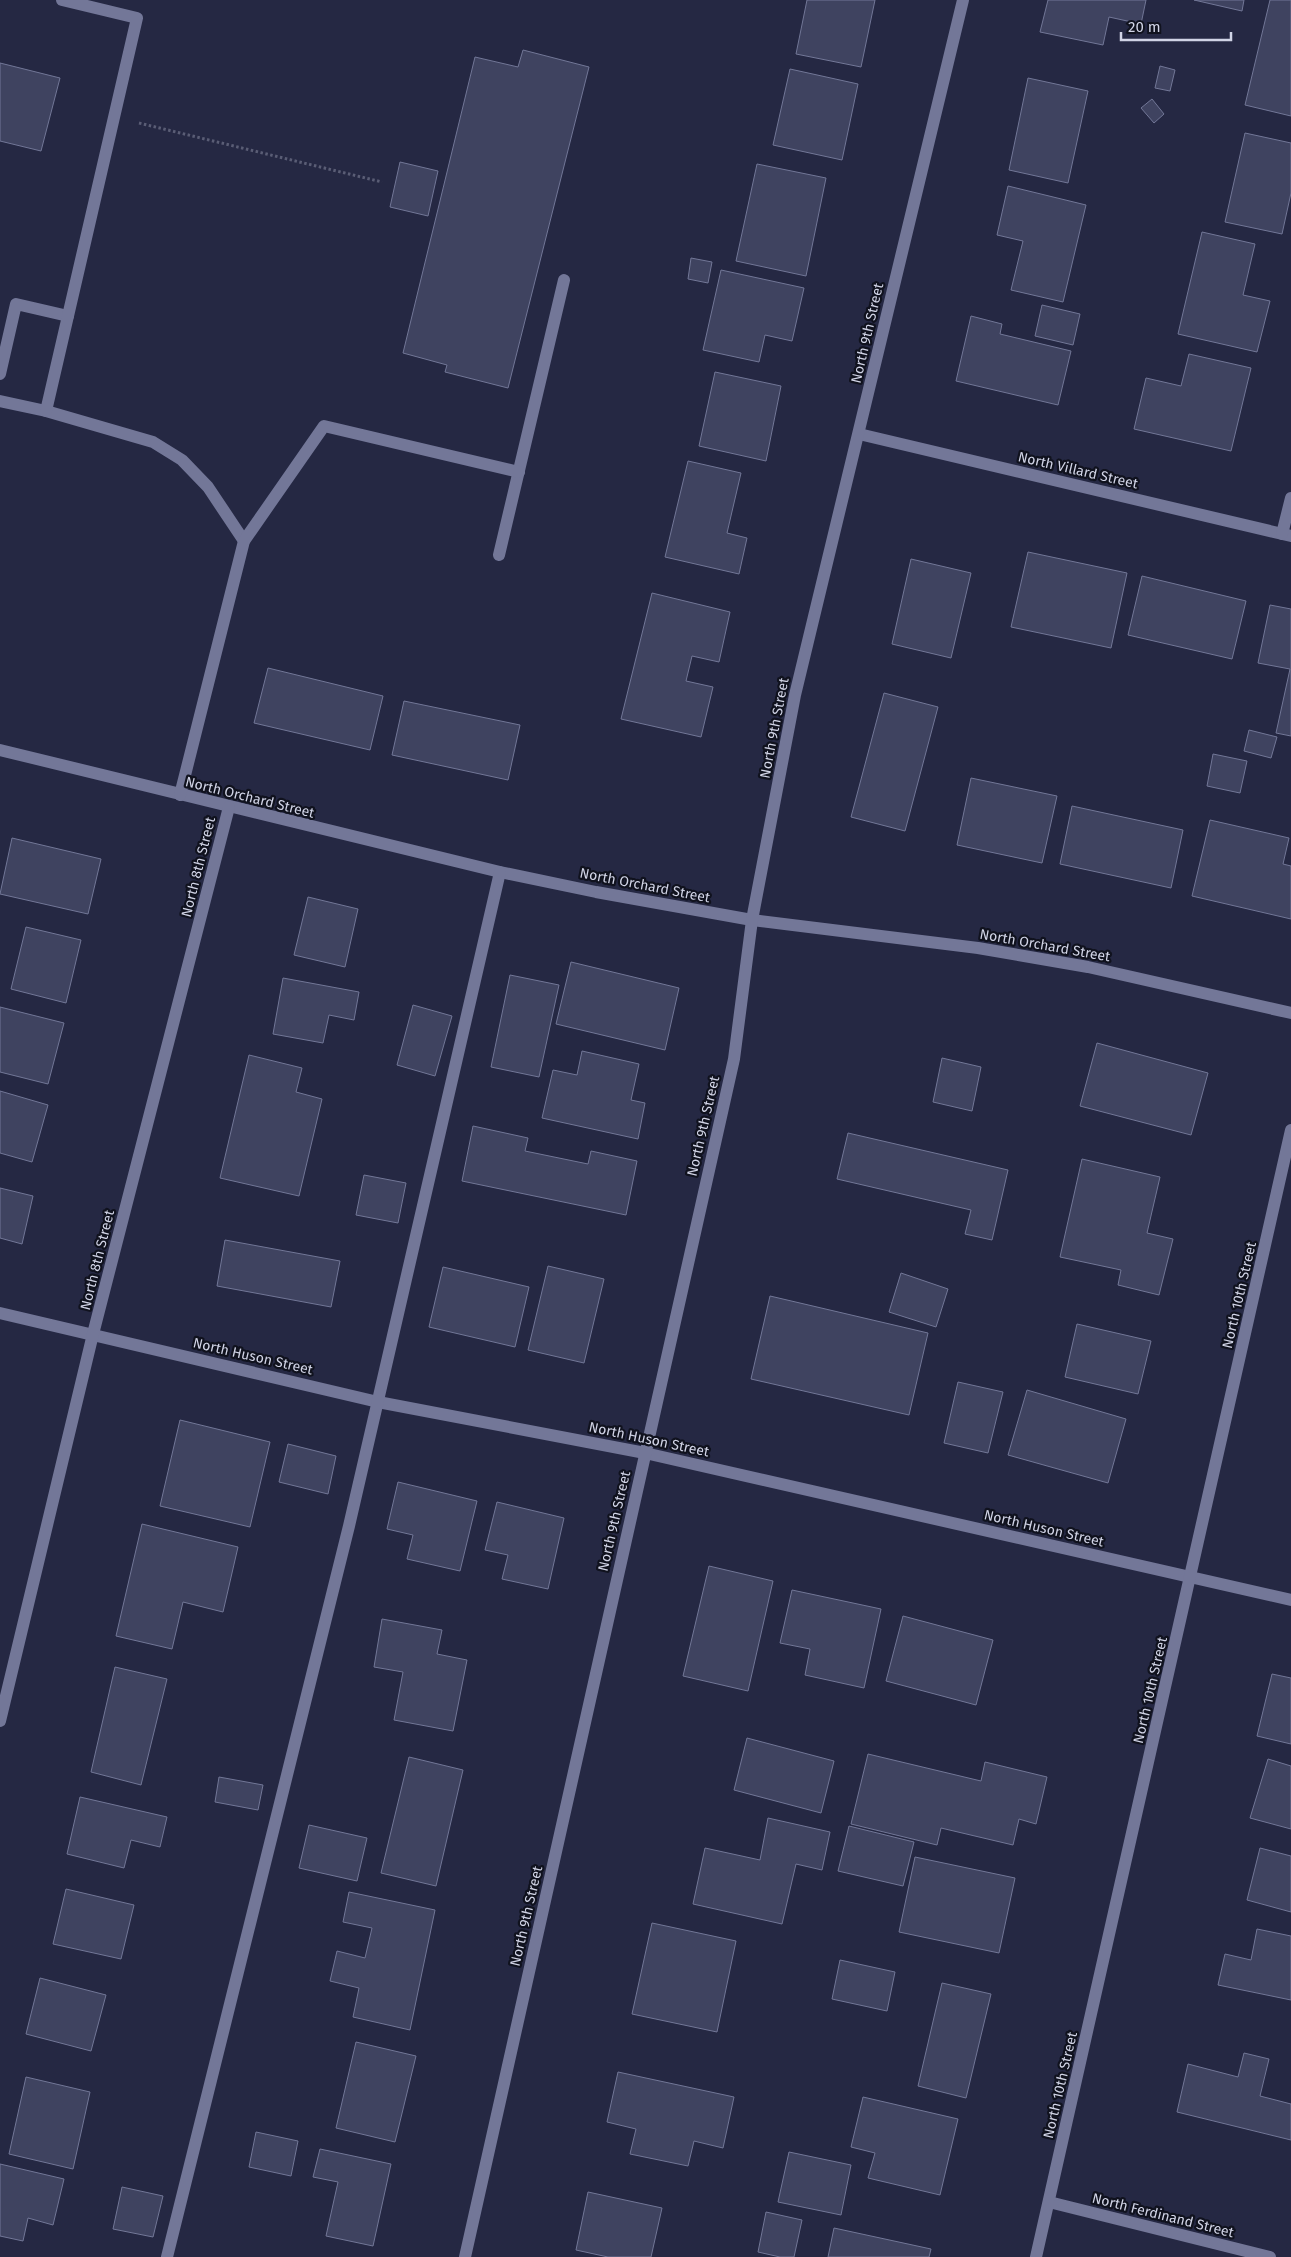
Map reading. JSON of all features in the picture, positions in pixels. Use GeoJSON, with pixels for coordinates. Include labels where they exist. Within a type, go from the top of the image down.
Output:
{"type":"FeatureCollection","features":[{"type":"Feature","properties":{"kind":"street"},"geometry":{"type":"LineString","coordinates":[[46,411],[137,18],[62,0]]}},
{"type":"Feature","properties":{"kind":"street","name":"North 9th Street"},"geometry":{"type":"LineString","coordinates":[[465,2257],[734,1058],[752,920],[795,695],[962,0]]}},
{"type":"Feature","properties":{"kind":"street"},"geometry":{"type":"LineString","coordinates":[[499,555],[564,280]]}},
{"type":"Feature","properties":{"kind":"street"},"geometry":{"type":"LineString","coordinates":[[0,374],[16,304],[68,316]]}},
{"type":"Feature","properties":{"kind":"street"},"geometry":{"type":"LineString","coordinates":[[0,401],[46,411],[153,442],[182,460],[208,487],[244,541]]}},
{"type":"Feature","properties":{"kind":"street"},"geometry":{"type":"LineString","coordinates":[[180,795],[244,541],[324,426],[519,472]]}},
{"type":"Feature","properties":{"kind":"street","name":"North Villard Street"},"geometry":{"type":"LineString","coordinates":[[859,434],[1287,535]]}},
{"type":"Feature","properties":{"kind":"street"},"geometry":{"type":"LineString","coordinates":[[1287,535],[1291,498]]}},
{"type":"Feature","properties":{"kind":"street","name":"North Orchard Street"},"geometry":{"type":"LineString","coordinates":[[0,750],[500,872],[752,920],[978,948],[1088,967],[1291,1013]]}},
{"type":"Feature","properties":{"kind":"street","name":"North 8th Street"},"geometry":{"type":"LineString","coordinates":[[0,1721],[93,1334],[229,807]]}},
{"type":"Feature","properties":{"kind":"street"},"geometry":{"type":"LineString","coordinates":[[167,2257],[349,1526],[500,872]]}},
{"type":"Feature","properties":{"kind":"street","name":"North 10th Street"},"geometry":{"type":"LineString","coordinates":[[1036,2257],[1291,1130]]}},
{"type":"Feature","properties":{"kind":"street","name":"North Huson Street"},"geometry":{"type":"LineString","coordinates":[[0,1312],[378,1402],[645,1453],[1291,1600]]}},
{"type":"Feature","properties":{"kind":"street","name":"North Ferdinand Street"},"geometry":{"type":"LineString","coordinates":[[1049,2202],[1270,2257]]}},
{"type":"Feature","properties":{"kind":"path"},"geometry":{"type":"LineString","coordinates":[[114,116],[382,182]]}},
{"type":"Feature","properties":{"kind":"building"},"geometry":{"type":"Polygon","coordinates":[[[807,0],[875,0],[861,67],[796,54],[807,0]]]}},
{"type":"Feature","properties":{"kind":"building"},"geometry":{"type":"Polygon","coordinates":[[[1048,0],[1146,0],[1141,24],[1109,17],[1103,45],[1040,32],[1048,0]]]}},
{"type":"Feature","properties":{"kind":"building"},"geometry":{"type":"Polygon","coordinates":[[[1194,0],[1244,0],[1242,11],[1194,0]]]}},
{"type":"Feature","properties":{"kind":"building"},"geometry":{"type":"Polygon","coordinates":[[[1270,0],[1291,0],[1291,116],[1245,105],[1270,0]]]}},
{"type":"Feature","properties":{"kind":"building"},"geometry":{"type":"Polygon","coordinates":[[[523,50],[589,67],[508,388],[445,372],[447,365],[403,353],[475,57],[518,67],[523,50]]]}},
{"type":"Feature","properties":{"kind":"building"},"geometry":{"type":"Polygon","coordinates":[[[0,63],[60,78],[41,151],[0,141],[0,63]]]}},
{"type":"Feature","properties":{"kind":"building"},"geometry":{"type":"Polygon","coordinates":[[[1160,66],[1175,70],[1170,91],[1155,88],[1160,66]]]}},
{"type":"Feature","properties":{"kind":"building"},"geometry":{"type":"Polygon","coordinates":[[[790,69],[858,84],[842,160],[773,145],[790,69]]]}},
{"type":"Feature","properties":{"kind":"building"},"geometry":{"type":"Polygon","coordinates":[[[1028,78],[1088,91],[1068,183],[1009,170],[1028,78]]]}},
{"type":"Feature","properties":{"kind":"building"},"geometry":{"type":"Polygon","coordinates":[[[1152,99],[1164,114],[1154,123],[1141,108],[1152,99]]]}},
{"type":"Feature","properties":{"kind":"building"},"geometry":{"type":"Polygon","coordinates":[[[1245,133],[1291,143],[1291,193],[1282,234],[1225,222],[1245,133]]]}},
{"type":"Feature","properties":{"kind":"building"},"geometry":{"type":"Polygon","coordinates":[[[400,162],[438,171],[428,216],[390,207],[400,162]]]}},
{"type":"Feature","properties":{"kind":"building"},"geometry":{"type":"Polygon","coordinates":[[[757,164],[826,178],[806,276],[736,261],[757,164]]]}},
{"type":"Feature","properties":{"kind":"building"},"geometry":{"type":"Polygon","coordinates":[[[1008,186],[1086,205],[1063,302],[1011,290],[1023,241],[997,235],[1008,186]]]}},
{"type":"Feature","properties":{"kind":"building"},"geometry":{"type":"Polygon","coordinates":[[[1202,232],[1255,244],[1243,295],[1270,301],[1257,352],[1178,334],[1202,232]]]}},
{"type":"Feature","properties":{"kind":"building"},"geometry":{"type":"Polygon","coordinates":[[[691,258],[712,262],[708,283],[688,279],[691,258]]]}},
{"type":"Feature","properties":{"kind":"building"},"geometry":{"type":"Polygon","coordinates":[[[721,270],[804,288],[792,341],[765,335],[759,362],[703,350],[721,270]]]}},
{"type":"Feature","properties":{"kind":"building"},"geometry":{"type":"Polygon","coordinates":[[[1042,305],[1080,314],[1073,345],[1035,336],[1042,305]]]}},
{"type":"Feature","properties":{"kind":"building"},"geometry":{"type":"Polygon","coordinates":[[[971,316],[1002,324],[1000,334],[1071,351],[1058,405],[956,381],[971,316]]]}},
{"type":"Feature","properties":{"kind":"building"},"geometry":{"type":"Polygon","coordinates":[[[1189,354],[1251,368],[1231,451],[1134,429],[1146,378],[1181,386],[1189,354]]]}},
{"type":"Feature","properties":{"kind":"building"},"geometry":{"type":"Polygon","coordinates":[[[715,372],[781,386],[766,461],[699,446],[715,372]]]}},
{"type":"Feature","properties":{"kind":"building"},"geometry":{"type":"Polygon","coordinates":[[[688,461],[741,473],[727,533],[747,538],[739,574],[665,557],[688,461]]]}},
{"type":"Feature","properties":{"kind":"building"},"geometry":{"type":"Polygon","coordinates":[[[1028,552],[1127,573],[1111,648],[1011,627],[1028,552]]]}},
{"type":"Feature","properties":{"kind":"building"},"geometry":{"type":"Polygon","coordinates":[[[911,559],[971,573],[951,658],[892,644],[911,559]]]}},
{"type":"Feature","properties":{"kind":"building"},"geometry":{"type":"Polygon","coordinates":[[[1142,576],[1246,601],[1232,659],[1128,635],[1142,576]]]}},
{"type":"Feature","properties":{"kind":"building"},"geometry":{"type":"Polygon","coordinates":[[[652,593],[730,612],[719,662],[692,656],[686,681],[713,687],[701,737],[621,719],[652,593]]]}},
{"type":"Feature","properties":{"kind":"building"},"geometry":{"type":"Polygon","coordinates":[[[1270,605],[1291,609],[1291,736],[1276,733],[1290,669],[1258,663],[1270,605]]]}},
{"type":"Feature","properties":{"kind":"building"},"geometry":{"type":"Polygon","coordinates":[[[268,668],[383,696],[370,750],[254,723],[268,668]]]}},
{"type":"Feature","properties":{"kind":"building"},"geometry":{"type":"Polygon","coordinates":[[[884,693],[938,707],[905,831],[851,817],[884,693]]]}},
{"type":"Feature","properties":{"kind":"building"},"geometry":{"type":"Polygon","coordinates":[[[404,701],[520,725],[508,780],[392,755],[404,701]]]}},
{"type":"Feature","properties":{"kind":"building"},"geometry":{"type":"Polygon","coordinates":[[[1249,730],[1277,737],[1271,758],[1244,751],[1249,730]]]}},
{"type":"Feature","properties":{"kind":"building"},"geometry":{"type":"Polygon","coordinates":[[[1213,754],[1247,761],[1240,793],[1207,786],[1213,754]]]}},
{"type":"Feature","properties":{"kind":"building"},"geometry":{"type":"Polygon","coordinates":[[[971,778],[1057,796],[1042,863],[957,845],[971,778]]]}},
{"type":"Feature","properties":{"kind":"building"},"geometry":{"type":"Polygon","coordinates":[[[1072,806],[1183,830],[1171,888],[1060,864],[1072,806]]]}},
{"type":"Feature","properties":{"kind":"building"},"geometry":{"type":"Polygon","coordinates":[[[1210,820],[1289,838],[1283,864],[1291,866],[1291,919],[1192,896],[1210,820]]]}},
{"type":"Feature","properties":{"kind":"building"},"geometry":{"type":"Polygon","coordinates":[[[12,838],[101,859],[88,914],[0,894],[12,838]]]}},
{"type":"Feature","properties":{"kind":"building"},"geometry":{"type":"Polygon","coordinates":[[[308,897],[358,909],[345,967],[294,955],[308,897]]]}},
{"type":"Feature","properties":{"kind":"building"},"geometry":{"type":"Polygon","coordinates":[[[26,927],[81,940],[66,1003],[11,989],[26,927]]]}},
{"type":"Feature","properties":{"kind":"building"},"geometry":{"type":"Polygon","coordinates":[[[571,962],[679,988],[665,1050],[556,1024],[571,962]]]}},
{"type":"Feature","properties":{"kind":"building"},"geometry":{"type":"Polygon","coordinates":[[[510,975],[559,985],[539,1077],[491,1067],[510,975]]]}},
{"type":"Feature","properties":{"kind":"building"},"geometry":{"type":"Polygon","coordinates":[[[283,978],[359,992],[354,1020],[329,1015],[323,1043],[273,1034],[283,978]]]}},
{"type":"Feature","properties":{"kind":"building"},"geometry":{"type":"Polygon","coordinates":[[[413,1005],[452,1016],[435,1076],[397,1065],[413,1005]]]}},
{"type":"Feature","properties":{"kind":"building"},"geometry":{"type":"Polygon","coordinates":[[[0,1007],[64,1023],[48,1084],[0,1072],[0,1007]]]}},
{"type":"Feature","properties":{"kind":"building"},"geometry":{"type":"Polygon","coordinates":[[[1097,1043],[1208,1073],[1191,1135],[1080,1106],[1097,1043]]]}},
{"type":"Feature","properties":{"kind":"building"},"geometry":{"type":"Polygon","coordinates":[[[582,1051],[639,1064],[631,1100],[645,1103],[638,1139],[542,1118],[553,1070],[577,1075],[582,1051]]]}},
{"type":"Feature","properties":{"kind":"building"},"geometry":{"type":"Polygon","coordinates":[[[249,1055],[302,1068],[296,1092],[322,1099],[299,1196],[220,1178],[249,1055]]]}},
{"type":"Feature","properties":{"kind":"building"},"geometry":{"type":"Polygon","coordinates":[[[942,1058],[981,1067],[972,1111],[933,1102],[942,1058]]]}},
{"type":"Feature","properties":{"kind":"building"},"geometry":{"type":"Polygon","coordinates":[[[0,1091],[48,1105],[32,1162],[0,1153],[0,1091]]]}},
{"type":"Feature","properties":{"kind":"building"},"geometry":{"type":"Polygon","coordinates":[[[473,1126],[528,1138],[525,1151],[588,1164],[591,1151],[637,1161],[626,1215],[462,1181],[473,1126]]]}},
{"type":"Feature","properties":{"kind":"building"},"geometry":{"type":"Polygon","coordinates":[[[848,1133],[1008,1170],[992,1240],[965,1234],[971,1210],[837,1179],[848,1133]]]}},
{"type":"Feature","properties":{"kind":"building"},"geometry":{"type":"Polygon","coordinates":[[[1082,1159],[1160,1177],[1147,1233],[1173,1239],[1159,1295],[1118,1285],[1121,1270],[1060,1257],[1082,1159]]]}},
{"type":"Feature","properties":{"kind":"building"},"geometry":{"type":"Polygon","coordinates":[[[364,1175],[406,1183],[398,1223],[356,1215],[364,1175]]]}},
{"type":"Feature","properties":{"kind":"building"},"geometry":{"type":"Polygon","coordinates":[[[0,1188],[33,1196],[22,1244],[0,1238],[0,1188]]]}},
{"type":"Feature","properties":{"kind":"building"},"geometry":{"type":"Polygon","coordinates":[[[225,1240],[340,1261],[331,1307],[217,1286],[225,1240]]]}},
{"type":"Feature","properties":{"kind":"building"},"geometry":{"type":"Polygon","coordinates":[[[548,1266],[604,1279],[584,1363],[528,1350],[548,1266]]]}},
{"type":"Feature","properties":{"kind":"building"},"geometry":{"type":"Polygon","coordinates":[[[443,1267],[529,1287],[515,1347],[429,1327],[443,1267]]]}},
{"type":"Feature","properties":{"kind":"building"},"geometry":{"type":"Polygon","coordinates":[[[901,1273],[948,1289],[936,1327],[889,1312],[901,1273]]]}},
{"type":"Feature","properties":{"kind":"building"},"geometry":{"type":"Polygon","coordinates":[[[770,1296],[928,1333],[909,1415],[751,1379],[770,1296]]]}},
{"type":"Feature","properties":{"kind":"building"},"geometry":{"type":"Polygon","coordinates":[[[1077,1324],[1151,1341],[1138,1394],[1065,1377],[1077,1324]]]}},
{"type":"Feature","properties":{"kind":"building"},"geometry":{"type":"Polygon","coordinates":[[[958,1382],[1003,1392],[988,1453],[944,1443],[958,1382]]]}},
{"type":"Feature","properties":{"kind":"building"},"geometry":{"type":"Polygon","coordinates":[[[1027,1390],[1126,1419],[1108,1483],[1008,1455],[1027,1390]]]}},
{"type":"Feature","properties":{"kind":"building"},"geometry":{"type":"Polygon","coordinates":[[[180,1420],[270,1442],[250,1527],[160,1506],[180,1420]]]}},
{"type":"Feature","properties":{"kind":"building"},"geometry":{"type":"Polygon","coordinates":[[[288,1444],[336,1456],[328,1494],[279,1482],[288,1444]]]}},
{"type":"Feature","properties":{"kind":"building"},"geometry":{"type":"Polygon","coordinates":[[[398,1482],[477,1501],[460,1571],[407,1559],[413,1535],[387,1529],[398,1482]]]}},
{"type":"Feature","properties":{"kind":"building"},"geometry":{"type":"Polygon","coordinates":[[[497,1502],[564,1518],[548,1589],[502,1579],[508,1555],[485,1550],[497,1502]]]}},
{"type":"Feature","properties":{"kind":"building"},"geometry":{"type":"Polygon","coordinates":[[[142,1524],[238,1547],[223,1612],[183,1602],[172,1649],[116,1636],[142,1524]]]}},
{"type":"Feature","properties":{"kind":"building"},"geometry":{"type":"Polygon","coordinates":[[[709,1566],[773,1581],[748,1691],[683,1676],[709,1566]]]}},
{"type":"Feature","properties":{"kind":"building"},"geometry":{"type":"Polygon","coordinates":[[[792,1590],[881,1609],[864,1688],[805,1675],[810,1649],[780,1643],[792,1590]]]}},
{"type":"Feature","properties":{"kind":"building"},"geometry":{"type":"Polygon","coordinates":[[[903,1616],[993,1640],[976,1705],[886,1681],[903,1616]]]}},
{"type":"Feature","properties":{"kind":"building"},"geometry":{"type":"Polygon","coordinates":[[[382,1619],[442,1630],[437,1654],[467,1660],[453,1731],[394,1720],[403,1672],[374,1667],[382,1619]]]}},
{"type":"Feature","properties":{"kind":"building"},"geometry":{"type":"Polygon","coordinates":[[[115,1667],[167,1679],[141,1785],[91,1772],[115,1667]]]}},
{"type":"Feature","properties":{"kind":"building"},"geometry":{"type":"Polygon","coordinates":[[[1272,1674],[1291,1678],[1291,1744],[1257,1736],[1272,1674]]]}},
{"type":"Feature","properties":{"kind":"building"},"geometry":{"type":"Polygon","coordinates":[[[747,1738],[834,1761],[821,1813],[734,1790],[747,1738]]]}},
{"type":"Feature","properties":{"kind":"building"},"geometry":{"type":"Polygon","coordinates":[[[868,1754],[981,1781],[985,1762],[1047,1777],[1036,1824],[1019,1819],[1013,1845],[941,1828],[937,1845],[851,1824],[868,1754]]]}},
{"type":"Feature","properties":{"kind":"building"},"geometry":{"type":"Polygon","coordinates":[[[409,1757],[463,1770],[436,1886],[381,1873],[409,1757]]]}},
{"type":"Feature","properties":{"kind":"building"},"geometry":{"type":"Polygon","coordinates":[[[1268,1759],[1291,1766],[1291,1829],[1250,1818],[1268,1759]]]}},
{"type":"Feature","properties":{"kind":"building"},"geometry":{"type":"Polygon","coordinates":[[[219,1777],[263,1785],[258,1810],[215,1802],[219,1777]]]}},
{"type":"Feature","properties":{"kind":"building"},"geometry":{"type":"Polygon","coordinates":[[[80,1797],[167,1817],[160,1847],[131,1840],[124,1868],[67,1854],[80,1797]]]}},
{"type":"Feature","properties":{"kind":"building"},"geometry":{"type":"Polygon","coordinates":[[[768,1818],[830,1832],[822,1870],[796,1864],[782,1924],[693,1904],[705,1848],[760,1860],[768,1818]]]}},
{"type":"Feature","properties":{"kind":"building"},"geometry":{"type":"Polygon","coordinates":[[[309,1825],[367,1838],[357,1881],[299,1868],[309,1825]]]}},
{"type":"Feature","properties":{"kind":"building"},"geometry":{"type":"Polygon","coordinates":[[[849,1826],[914,1842],[903,1886],[838,1871],[849,1826]]]}},
{"type":"Feature","properties":{"kind":"building"},"geometry":{"type":"Polygon","coordinates":[[[1260,1848],[1291,1856],[1291,1912],[1247,1900],[1260,1848]]]}},
{"type":"Feature","properties":{"kind":"building"},"geometry":{"type":"Polygon","coordinates":[[[915,1857],[1015,1878],[999,1953],[899,1932],[915,1857]]]}},
{"type":"Feature","properties":{"kind":"building"},"geometry":{"type":"Polygon","coordinates":[[[66,1889],[134,1905],[121,1959],[53,1944],[66,1889]]]}},
{"type":"Feature","properties":{"kind":"building"},"geometry":{"type":"Polygon","coordinates":[[[349,1892],[435,1910],[410,2030],[353,2017],[359,1988],[330,1981],[337,1951],[365,1958],[372,1928],[343,1922],[349,1892]]]}},
{"type":"Feature","properties":{"kind":"building"},"geometry":{"type":"Polygon","coordinates":[[[652,1923],[736,1941],[717,2032],[632,2014],[652,1923]]]}},
{"type":"Feature","properties":{"kind":"building"},"geometry":{"type":"Polygon","coordinates":[[[1257,1929],[1291,1936],[1291,2000],[1218,1985],[1225,1954],[1251,1960],[1257,1929]]]}},
{"type":"Feature","properties":{"kind":"building"},"geometry":{"type":"Polygon","coordinates":[[[840,1960],[895,1972],[887,2011],[832,1999],[840,1960]]]}},
{"type":"Feature","properties":{"kind":"building"},"geometry":{"type":"Polygon","coordinates":[[[40,1978],[106,1995],[91,2051],[26,2034],[40,1978]]]}},
{"type":"Feature","properties":{"kind":"building"},"geometry":{"type":"Polygon","coordinates":[[[942,1983],[991,1994],[966,2098],[918,2086],[942,1983]]]}},
{"type":"Feature","properties":{"kind":"building"},"geometry":{"type":"Polygon","coordinates":[[[356,2042],[416,2056],[395,2142],[336,2128],[356,2042]]]}},
{"type":"Feature","properties":{"kind":"building"},"geometry":{"type":"Polygon","coordinates":[[[1244,2053],[1269,2059],[1260,2096],[1291,2104],[1291,2140],[1177,2112],[1188,2064],[1238,2077],[1244,2053]]]}},
{"type":"Feature","properties":{"kind":"building"},"geometry":{"type":"Polygon","coordinates":[[[618,2072],[734,2097],[723,2148],[694,2141],[688,2166],[630,2154],[636,2129],[607,2122],[618,2072]]]}},
{"type":"Feature","properties":{"kind":"building"},"geometry":{"type":"Polygon","coordinates":[[[26,2077],[90,2092],[73,2169],[9,2154],[26,2077]]]}},
{"type":"Feature","properties":{"kind":"building"},"geometry":{"type":"Polygon","coordinates":[[[863,2097],[958,2119],[940,2195],[868,2178],[875,2153],[851,2147],[863,2097]]]}},
{"type":"Feature","properties":{"kind":"building"},"geometry":{"type":"Polygon","coordinates":[[[256,2132],[298,2141],[291,2176],[249,2167],[256,2132]]]}},
{"type":"Feature","properties":{"kind":"building"},"geometry":{"type":"Polygon","coordinates":[[[320,2149],[391,2164],[373,2246],[326,2236],[338,2182],[313,2177],[320,2149]]]}},
{"type":"Feature","properties":{"kind":"building"},"geometry":{"type":"Polygon","coordinates":[[[789,2152],[851,2165],[841,2215],[778,2202],[789,2152]]]}},
{"type":"Feature","properties":{"kind":"building"},"geometry":{"type":"Polygon","coordinates":[[[0,2164],[64,2179],[53,2225],[28,2218],[23,2241],[0,2236],[0,2164]]]}},
{"type":"Feature","properties":{"kind":"building"},"geometry":{"type":"Polygon","coordinates":[[[122,2187],[163,2196],[153,2237],[113,2229],[122,2187]]]}},
{"type":"Feature","properties":{"kind":"building"},"geometry":{"type":"Polygon","coordinates":[[[588,2192],[662,2208],[651,2257],[608,2257],[576,2250],[588,2192]]]}},
{"type":"Feature","properties":{"kind":"building"},"geometry":{"type":"Polygon","coordinates":[[[766,2212],[802,2220],[794,2257],[780,2257],[758,2252],[766,2212]]]}},
{"type":"Feature","properties":{"kind":"building"},"geometry":{"type":"Polygon","coordinates":[[[834,2228],[931,2249],[929,2257],[828,2257],[834,2228]]]}}]}
